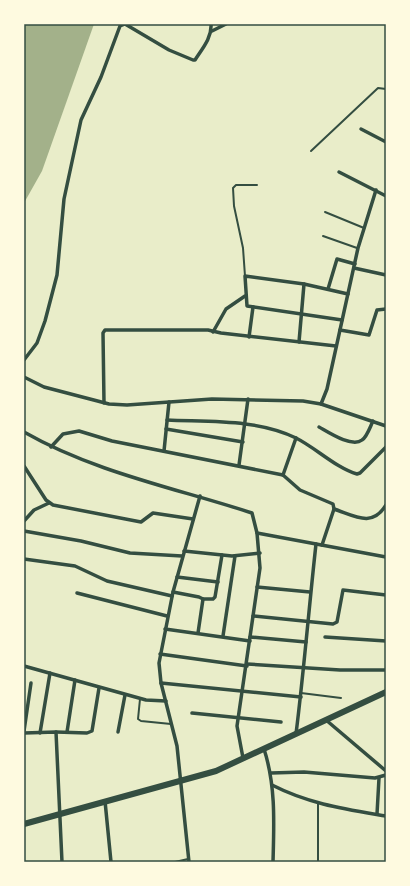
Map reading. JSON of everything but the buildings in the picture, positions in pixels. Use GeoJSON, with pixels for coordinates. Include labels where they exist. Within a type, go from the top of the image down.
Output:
{"type":"FeatureCollection","features":[{"type":"Feature","properties":{"kind":"highway"},"geometry":{"type":"LineString","coordinates":[[24,824],[216,771],[386,692]]}},
{"type":"Feature","properties":{"kind":"street"},"geometry":{"type":"LineString","coordinates":[[24,360],[36,343],[45,321],[57,276],[64,199],[81,120],[101,77],[120,26],[125,24],[169,50],[195,60],[212,31],[226,24]]}},
{"type":"Feature","properties":{"kind":"street"},"geometry":{"type":"LineString","coordinates":[[211,24],[212,31]]}},
{"type":"Feature","properties":{"kind":"street"},"geometry":{"type":"LineString","coordinates":[[361,129],[386,142]]}},
{"type":"Feature","properties":{"kind":"street"},"geometry":{"type":"LineString","coordinates":[[338,172],[386,196]]}},
{"type":"Feature","properties":{"kind":"street"},"geometry":{"type":"LineString","coordinates":[[321,404],[340,330],[358,248],[376,190]]}},
{"type":"Feature","properties":{"kind":"street"},"geometry":{"type":"LineString","coordinates":[[328,289],[337,259],[354,266],[386,275]]}},
{"type":"Feature","properties":{"kind":"street"},"geometry":{"type":"LineString","coordinates":[[342,320],[247,306],[245,296],[245,276],[304,284],[348,294]]}},
{"type":"Feature","properties":{"kind":"street"},"geometry":{"type":"LineString","coordinates":[[299,342],[304,284]]}},
{"type":"Feature","properties":{"kind":"street"},"geometry":{"type":"LineString","coordinates":[[214,332],[226,309],[245,296]]}},
{"type":"Feature","properties":{"kind":"street"},"geometry":{"type":"LineString","coordinates":[[249,336],[252,307]]}},
{"type":"Feature","properties":{"kind":"street"},"geometry":{"type":"LineString","coordinates":[[340,330],[369,335],[377,310],[386,309]]}},
{"type":"Feature","properties":{"kind":"street"},"geometry":{"type":"LineString","coordinates":[[104,403],[103,331],[196,330],[336,346]]}},
{"type":"Feature","properties":{"kind":"street"},"geometry":{"type":"LineString","coordinates":[[24,377],[44,388],[104,403],[127,405],[248,399],[293,400],[321,404],[386,426]]}},
{"type":"Feature","properties":{"kind":"street"},"geometry":{"type":"LineString","coordinates":[[239,465],[248,399]]}},
{"type":"Feature","properties":{"kind":"street"},"geometry":{"type":"LineString","coordinates":[[164,451],[169,402]]}},
{"type":"Feature","properties":{"kind":"street"},"geometry":{"type":"LineString","coordinates":[[167,420],[245,424],[274,429],[296,438],[357,474],[360,474],[386,448]]}},
{"type":"Feature","properties":{"kind":"street"},"geometry":{"type":"LineString","coordinates":[[319,427],[342,439],[357,442],[363,440],[373,421]]}},
{"type":"Feature","properties":{"kind":"street"},"geometry":{"type":"LineString","coordinates":[[166,429],[243,442]]}},
{"type":"Feature","properties":{"kind":"street"},"geometry":{"type":"LineString","coordinates":[[52,447],[63,434],[79,431],[112,441],[239,465],[283,475],[300,490],[333,504],[334,509],[322,545]]}},
{"type":"Feature","properties":{"kind":"street"},"geometry":{"type":"LineString","coordinates":[[24,432],[52,447],[126,475],[200,496],[252,513],[260,553],[260,568],[247,665],[238,718],[237,731],[243,758]]}},
{"type":"Feature","properties":{"kind":"street"},"geometry":{"type":"LineString","coordinates":[[283,475],[296,438]]}},
{"type":"Feature","properties":{"kind":"street"},"geometry":{"type":"LineString","coordinates":[[24,466],[49,503]]}},
{"type":"Feature","properties":{"kind":"street"},"geometry":{"type":"LineString","coordinates":[[189,860],[182,781],[172,724],[159,673],[160,654],[172,594],[200,496]]}},
{"type":"Feature","properties":{"kind":"street"},"geometry":{"type":"LineString","coordinates":[[24,521],[34,510],[49,503],[141,522],[153,513],[193,519]]}},
{"type":"Feature","properties":{"kind":"street"},"geometry":{"type":"LineString","coordinates":[[334,509],[357,517],[372,519],[380,514],[386,505]]}},
{"type":"Feature","properties":{"kind":"street"},"geometry":{"type":"LineString","coordinates":[[24,531],[81,541],[130,552],[182,556]]}},
{"type":"Feature","properties":{"kind":"street"},"geometry":{"type":"LineString","coordinates":[[257,533],[386,557]]}},
{"type":"Feature","properties":{"kind":"street"},"geometry":{"type":"LineString","coordinates":[[295,734],[304,668],[307,622],[316,544]]}},
{"type":"Feature","properties":{"kind":"street"},"geometry":{"type":"LineString","coordinates":[[184,551],[235,556],[260,553]]}},
{"type":"Feature","properties":{"kind":"street"},"geometry":{"type":"LineString","coordinates":[[24,558],[75,566],[107,581],[172,594],[199,597],[203,599],[213,599],[215,597],[222,555]]}},
{"type":"Feature","properties":{"kind":"street"},"geometry":{"type":"LineString","coordinates":[[223,636],[235,556]]}},
{"type":"Feature","properties":{"kind":"street"},"geometry":{"type":"LineString","coordinates":[[177,576],[218,582]]}},
{"type":"Feature","properties":{"kind":"street"},"geometry":{"type":"LineString","coordinates":[[257,587],[310,592]]}},
{"type":"Feature","properties":{"kind":"street"},"geometry":{"type":"LineString","coordinates":[[253,616],[307,622],[335,623],[343,590],[386,595]]}},
{"type":"Feature","properties":{"kind":"street"},"geometry":{"type":"LineString","coordinates":[[77,593],[167,616]]}},
{"type":"Feature","properties":{"kind":"street"},"geometry":{"type":"LineString","coordinates":[[198,633],[203,599]]}},
{"type":"Feature","properties":{"kind":"street"},"geometry":{"type":"LineString","coordinates":[[165,629],[250,639],[306,642]]}},
{"type":"Feature","properties":{"kind":"street"},"geometry":{"type":"LineString","coordinates":[[325,638],[386,641]]}},
{"type":"Feature","properties":{"kind":"street"},"geometry":{"type":"LineString","coordinates":[[160,654],[247,665],[340,670],[386,670]]}},
{"type":"Feature","properties":{"kind":"street"},"geometry":{"type":"LineString","coordinates":[[24,666],[140,699],[166,700]]}},
{"type":"Feature","properties":{"kind":"street"},"geometry":{"type":"LineString","coordinates":[[40,733],[50,673]]}},
{"type":"Feature","properties":{"kind":"street"},"geometry":{"type":"LineString","coordinates":[[67,732],[75,680]]}},
{"type":"Feature","properties":{"kind":"street"},"geometry":{"type":"LineString","coordinates":[[31,683],[24,732],[87,733],[92,731],[99,688]]}},
{"type":"Feature","properties":{"kind":"street"},"geometry":{"type":"LineString","coordinates":[[161,683],[301,695]]}},
{"type":"Feature","properties":{"kind":"street"},"geometry":{"type":"LineString","coordinates":[[118,732],[125,695]]}},
{"type":"Feature","properties":{"kind":"street"},"geometry":{"type":"LineString","coordinates":[[192,713],[281,722]]}},
{"type":"Feature","properties":{"kind":"street"},"geometry":{"type":"LineString","coordinates":[[326,720],[386,771]]}},
{"type":"Feature","properties":{"kind":"street"},"geometry":{"type":"LineString","coordinates":[[56,732],[62,862]]}},
{"type":"Feature","properties":{"kind":"street"},"geometry":{"type":"LineString","coordinates":[[264,749],[270,773],[274,800],[273,862]]}},
{"type":"Feature","properties":{"kind":"street"},"geometry":{"type":"LineString","coordinates":[[270,773],[304,772],[379,778],[386,775]]}},
{"type":"Feature","properties":{"kind":"street"},"geometry":{"type":"LineString","coordinates":[[377,814],[379,778]]}},
{"type":"Feature","properties":{"kind":"street"},"geometry":{"type":"LineString","coordinates":[[272,785],[290,794],[318,804],[386,816]]}},
{"type":"Feature","properties":{"kind":"street"},"geometry":{"type":"LineString","coordinates":[[105,801],[111,862]]}},
{"type":"Feature","properties":{"kind":"lane"},"geometry":{"type":"LineString","coordinates":[[311,151],[378,88],[386,89]]}},
{"type":"Feature","properties":{"kind":"lane"},"geometry":{"type":"LineString","coordinates":[[245,276],[243,248],[234,206],[233,188],[236,185],[257,185]]}},
{"type":"Feature","properties":{"kind":"lane"},"geometry":{"type":"LineString","coordinates":[[325,212],[364,228]]}},
{"type":"Feature","properties":{"kind":"lane"},"geometry":{"type":"LineString","coordinates":[[323,236],[358,248]]}},
{"type":"Feature","properties":{"kind":"lane"},"geometry":{"type":"LineString","coordinates":[[301,695],[341,698]]}},
{"type":"Feature","properties":{"kind":"lane"},"geometry":{"type":"LineString","coordinates":[[140,699],[138,719],[141,721],[172,724]]}},
{"type":"Feature","properties":{"kind":"lane"},"geometry":{"type":"LineString","coordinates":[[318,804],[318,862]]}},
{"type":"Feature","properties":{"kind":"lane"},"geometry":{"type":"LineString","coordinates":[[176,862],[189,860]]}},
{"type":"Feature","properties":{"kind":"shaded area"},"geometry":{"type":"Polygon","coordinates":[[[24,24],[94,24],[42,171],[24,203],[24,24]]]}}]}
